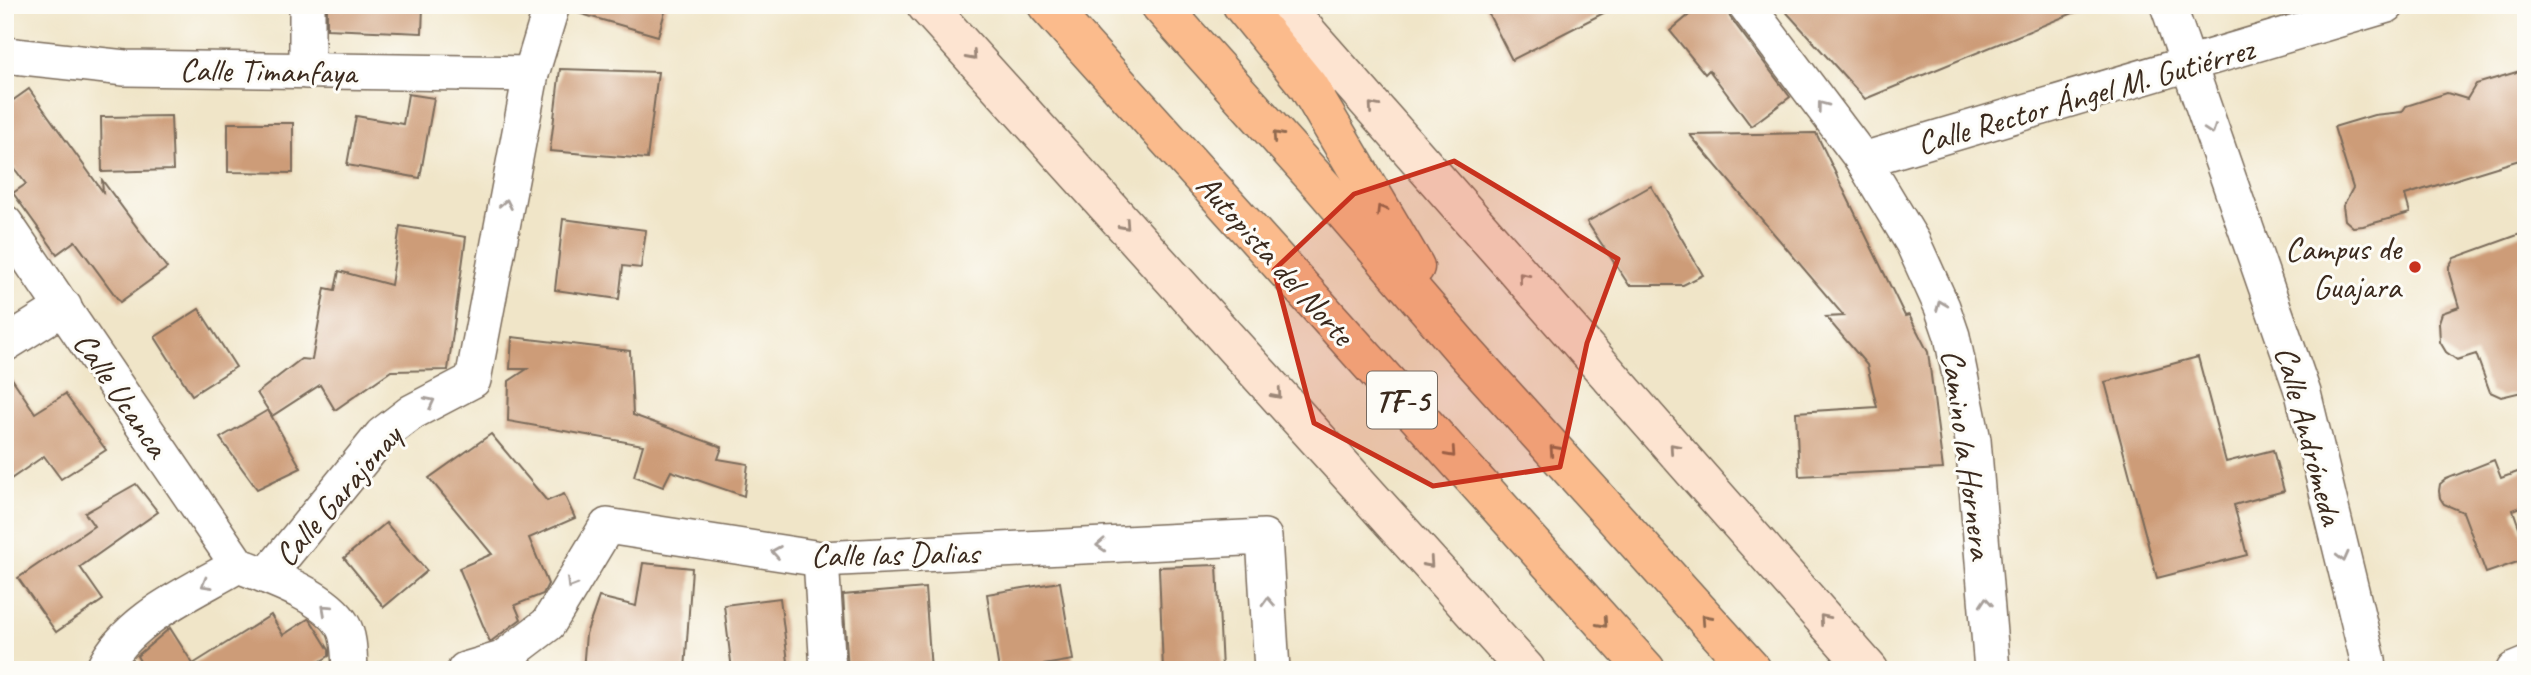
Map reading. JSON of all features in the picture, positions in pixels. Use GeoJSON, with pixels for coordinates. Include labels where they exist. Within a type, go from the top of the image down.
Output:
{"type":"FeatureCollection","features":[{"type":"Feature","properties":{"kind":"highway"},"geometry":{"type":"LineString","coordinates":[[1030,5],[1159,130]]}},
{"type":"Feature","properties":{"kind":"highway","name":"Autopista del Norte"},"geometry":{"type":"LineString","coordinates":[[1047,5],[1646,670]]}},
{"type":"Feature","properties":{"kind":"highway","name":"TF-5"},"geometry":{"type":"LineString","coordinates":[[1160,5],[1323,187],[1466,353],[1752,670]]}},
{"type":"Feature","properties":{"kind":"highway"},"geometry":{"type":"LineString","coordinates":[[1242,5],[1308,86],[1466,353]]}},
{"type":"Feature","properties":{"kind":"street"},"geometry":{"type":"LineString","coordinates":[[307,5],[307,71]]}},
{"type":"Feature","properties":{"kind":"street","name":"Calle Garajonay"},"geometry":{"type":"LineString","coordinates":[[103,670],[112,652],[148,618],[253,571],[382,435],[412,412],[473,380],[531,74],[552,5]]}},
{"type":"Feature","properties":{"kind":"street"},"geometry":{"type":"LineString","coordinates":[[926,5],[1526,670]]}},
{"type":"Feature","properties":{"kind":"street"},"geometry":{"type":"LineString","coordinates":[[1283,5],[1870,670]]}},
{"type":"Feature","properties":{"kind":"street","name":"Camino la Hornera"},"geometry":{"type":"LineString","coordinates":[[1746,5],[1863,160],[1913,243],[1942,307],[1952,336],[1973,440],[1992,670]]}},
{"type":"Feature","properties":{"kind":"street","name":"Calle Andrómeda"},"geometry":{"type":"LineString","coordinates":[[2168,5],[2303,393],[2369,670]]}},
{"type":"Feature","properties":{"kind":"street","name":"Calle Rector Ángel M. Gutiérrez"},"geometry":{"type":"LineString","coordinates":[[1863,160],[2387,5]]}},
{"type":"Feature","properties":{"kind":"street","name":"Calle Timanfaya"},"geometry":{"type":"LineString","coordinates":[[5,55],[125,68],[531,74]]}},
{"type":"Feature","properties":{"kind":"street","name":"Calle Ucanca"},"geometry":{"type":"LineString","coordinates":[[5,223],[253,571],[324,605],[343,626],[349,648],[350,670]]}},
{"type":"Feature","properties":{"kind":"street"},"geometry":{"type":"LineString","coordinates":[[5,344],[64,307]]}},
{"type":"Feature","properties":{"kind":"street","name":"Calle las Dalias"},"geometry":{"type":"LineString","coordinates":[[465,670],[502,659],[548,624],[607,526],[821,559],[1264,537],[1272,670]]}},
{"type":"Feature","properties":{"kind":"street"},"geometry":{"type":"LineString","coordinates":[[821,559],[828,670]]}},
{"type":"Feature","properties":{"kind":"street"},"geometry":{"type":"LineString","coordinates":[[2514,670],[2526,665]]}},
{"type":"Feature","properties":{"kind":"highlighted area"},"geometry":{"type":"Polygon","coordinates":[[[1454,161],[1618,259],[1587,343],[1560,467],[1433,486],[1314,423],[1274,270],[1354,194],[1454,161]]]}},
{"type":"Feature","properties":{"kind":"building"},"geometry":{"type":"Polygon","coordinates":[[[327,5],[423,5],[422,33],[327,29],[327,5]]]}},
{"type":"Feature","properties":{"kind":"building"},"geometry":{"type":"Polygon","coordinates":[[[579,5],[667,5],[658,36],[578,13],[579,5]]]}},
{"type":"Feature","properties":{"kind":"building"},"geometry":{"type":"Polygon","coordinates":[[[1484,5],[1619,5],[1512,60],[1484,5]]]}},
{"type":"Feature","properties":{"kind":"building"},"geometry":{"type":"Polygon","coordinates":[[[1701,5],[1726,5],[1730,17],[1790,97],[1751,126],[1709,70],[1705,74],[1670,31],[1701,5]]]}},
{"type":"Feature","properties":{"kind":"building"},"geometry":{"type":"Polygon","coordinates":[[[1780,5],[2090,5],[2090,6],[1865,99],[1780,5]]]}},
{"type":"Feature","properties":{"kind":"building"},"geometry":{"type":"Polygon","coordinates":[[[560,69],[658,72],[647,159],[550,151],[560,69]]]}},
{"type":"Feature","properties":{"kind":"building"},"geometry":{"type":"Polygon","coordinates":[[[2520,71],[2526,91],[2526,158],[2405,195],[2410,213],[2363,226],[2353,227],[2345,220],[2343,206],[2353,188],[2334,127],[2374,115],[2402,112],[2406,106],[2447,93],[2467,99],[2476,84],[2520,71]]]}},
{"type":"Feature","properties":{"kind":"building"},"geometry":{"type":"Polygon","coordinates":[[[29,89],[103,192],[102,180],[167,268],[120,302],[75,241],[57,254],[13,193],[26,184],[5,156],[5,106],[29,89]]]}},
{"type":"Feature","properties":{"kind":"building"},"geometry":{"type":"Polygon","coordinates":[[[408,94],[434,98],[420,178],[347,165],[356,116],[403,124],[408,94]]]}},
{"type":"Feature","properties":{"kind":"building"},"geometry":{"type":"Polygon","coordinates":[[[171,116],[173,170],[102,172],[101,117],[171,116]]]}},
{"type":"Feature","properties":{"kind":"building"},"geometry":{"type":"Polygon","coordinates":[[[228,123],[293,123],[293,173],[228,172],[228,123]]]}},
{"type":"Feature","properties":{"kind":"building"},"geometry":{"type":"Polygon","coordinates":[[[1816,133],[1905,316],[1909,315],[1928,352],[1943,469],[1799,476],[1796,412],[1877,407],[1867,365],[1826,317],[1844,316],[1690,135],[1816,133]]]}},
{"type":"Feature","properties":{"kind":"building"},"geometry":{"type":"Polygon","coordinates":[[[1651,186],[1703,275],[1683,285],[1629,285],[1587,222],[1651,186]]]}},
{"type":"Feature","properties":{"kind":"building"},"geometry":{"type":"Polygon","coordinates":[[[563,219],[646,230],[641,268],[623,266],[619,299],[555,290],[563,219]]]}},
{"type":"Feature","properties":{"kind":"building"},"geometry":{"type":"Polygon","coordinates":[[[400,226],[466,237],[448,370],[391,371],[335,410],[320,385],[272,416],[257,393],[301,359],[312,360],[325,288],[335,290],[339,271],[391,285],[400,226]]]}},
{"type":"Feature","properties":{"kind":"building"},"geometry":{"type":"Polygon","coordinates":[[[2526,232],[2526,391],[2501,397],[2490,392],[2476,354],[2457,360],[2446,352],[2440,342],[2439,322],[2442,313],[2459,307],[2449,273],[2449,266],[2454,258],[2526,232]]]}},
{"type":"Feature","properties":{"kind":"building"},"geometry":{"type":"Polygon","coordinates":[[[199,309],[236,367],[192,395],[155,337],[199,309]]]}},
{"type":"Feature","properties":{"kind":"building"},"geometry":{"type":"Polygon","coordinates":[[[512,337],[630,351],[633,415],[722,447],[718,459],[748,464],[744,496],[671,471],[663,487],[634,476],[643,445],[508,421],[509,381],[527,369],[510,369],[512,337]]]}},
{"type":"Feature","properties":{"kind":"building"},"geometry":{"type":"Polygon","coordinates":[[[2198,357],[2226,462],[2273,450],[2284,491],[2234,505],[2247,555],[2157,578],[2105,382],[2198,357]]]}},
{"type":"Feature","properties":{"kind":"building"},"geometry":{"type":"Polygon","coordinates":[[[5,368],[35,413],[65,394],[106,450],[61,479],[44,456],[5,483],[5,368]]]}},
{"type":"Feature","properties":{"kind":"building"},"geometry":{"type":"Polygon","coordinates":[[[268,410],[301,468],[257,489],[220,438],[268,410]]]}},
{"type":"Feature","properties":{"kind":"building"},"geometry":{"type":"Polygon","coordinates":[[[491,434],[547,501],[564,494],[575,518],[529,538],[548,584],[543,594],[515,605],[521,619],[490,642],[459,568],[492,554],[429,478],[491,434]]]}},
{"type":"Feature","properties":{"kind":"building"},"geometry":{"type":"Polygon","coordinates":[[[2494,460],[2501,478],[2526,469],[2526,505],[2513,510],[2526,547],[2526,559],[2486,573],[2463,512],[2444,504],[2439,491],[2440,484],[2446,479],[2494,460]]]}},
{"type":"Feature","properties":{"kind":"building"},"geometry":{"type":"Polygon","coordinates":[[[136,484],[158,512],[80,567],[103,600],[56,632],[18,578],[94,526],[85,513],[136,484]]]}},
{"type":"Feature","properties":{"kind":"building"},"geometry":{"type":"Polygon","coordinates":[[[386,523],[427,571],[384,607],[344,558],[386,523]]]}},
{"type":"Feature","properties":{"kind":"building"},"geometry":{"type":"Polygon","coordinates":[[[643,563],[692,568],[685,670],[583,670],[586,634],[599,597],[636,606],[643,563]]]}},
{"type":"Feature","properties":{"kind":"building"},"geometry":{"type":"Polygon","coordinates":[[[1217,565],[1222,670],[1163,670],[1159,567],[1217,565]]]}},
{"type":"Feature","properties":{"kind":"building"},"geometry":{"type":"Polygon","coordinates":[[[1060,582],[1073,660],[999,670],[987,594],[1060,582]]]}},
{"type":"Feature","properties":{"kind":"building"},"geometry":{"type":"Polygon","coordinates":[[[925,588],[931,670],[848,670],[843,595],[925,588]]]}},
{"type":"Feature","properties":{"kind":"building"},"geometry":{"type":"Polygon","coordinates":[[[780,598],[789,670],[732,670],[724,605],[780,598]]]}},
{"type":"Feature","properties":{"kind":"building"},"geometry":{"type":"Polygon","coordinates":[[[271,615],[283,635],[308,619],[311,621],[329,650],[329,656],[306,670],[145,670],[137,656],[170,628],[193,664],[271,615]]]}},
{"type":"Feature","properties":{"kind":"place","name":"Campus de Guajara"},"geometry":{"type":"Point","coordinates":[2415,267]}}]}
